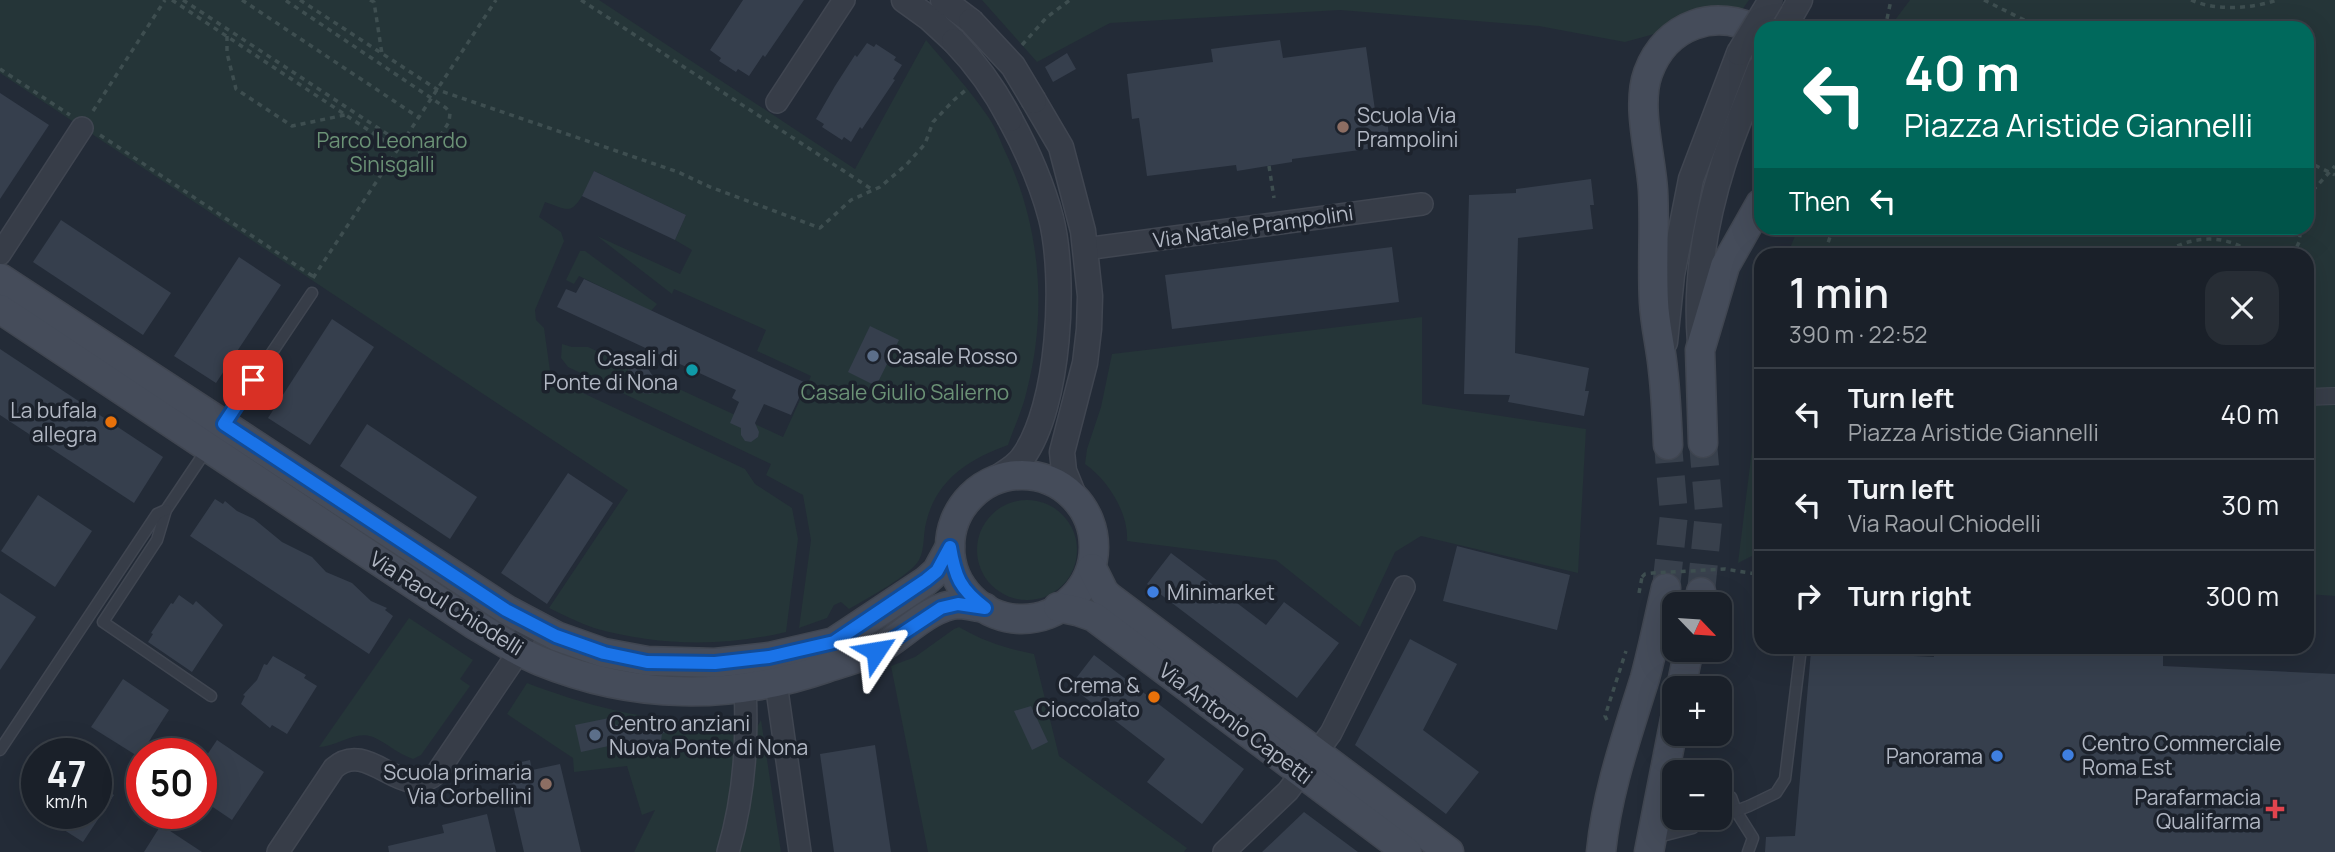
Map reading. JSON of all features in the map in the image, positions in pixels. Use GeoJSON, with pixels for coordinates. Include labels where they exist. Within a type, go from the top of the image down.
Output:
{"type":"FeatureCollection","features":[{"type":"Feature","properties":{"kind":"main road"},"geometry":{"type":"LineString","coordinates":[[1668,445],[1663,368],[1655,326],[1653,189],[1643,114],[1648,74],[1664,46],[1686,28],[1705,21],[1727,20],[1745,23],[1754,28]]}},
{"type":"Feature","properties":{"kind":"main road"},"geometry":{"type":"LineString","coordinates":[[1703,443],[1700,350],[1725,266],[1754,215]]}},
{"type":"Feature","properties":{"kind":"main road","name":"Via Raoul Chiodelli"},"geometry":{"type":"LineString","coordinates":[[0,278],[493,601],[556,636],[604,653],[647,662],[715,663],[769,657],[834,642],[937,571],[950,547]]}},
{"type":"Feature","properties":{"kind":"main road","name":"Via Raoul Chiodelli"},"geometry":{"type":"LineString","coordinates":[[0,309],[475,625],[538,660],[593,679],[637,689],[702,692],[791,680],[876,651],[941,608],[958,604],[985,608]]}},
{"type":"Feature","properties":{"kind":"main road"},"geometry":{"type":"LineString","coordinates":[[1010,477],[1032,478],[1054,484],[1074,498],[1089,515],[1096,551],[1085,584],[1074,596],[1058,607],[1037,615],[1016,618],[985,608],[959,583],[953,568],[949,532],[955,513],[965,499],[990,483],[1010,477]]}},
{"type":"Feature","properties":{"kind":"main road","name":"Via Antonio Capetti"},"geometry":{"type":"LineString","coordinates":[[1092,568],[1109,597],[1310,762],[1407,852]]}},
{"type":"Feature","properties":{"kind":"main road"},"geometry":{"type":"LineString","coordinates":[[1600,844],[1616,766],[1645,675],[1654,582]]}},
{"type":"Feature","properties":{"kind":"main road","name":"Via Antonio Capetti"},"geometry":{"type":"LineString","coordinates":[[1058,607],[1094,617],[1449,852]]}},
{"type":"Feature","properties":{"kind":"main road"},"geometry":{"type":"LineString","coordinates":[[1650,845],[1670,746]]}},
{"type":"Feature","properties":{"kind":"street"},"geometry":{"type":"LineString","coordinates":[[777,102],[844,0]]}},
{"type":"Feature","properties":{"kind":"street"},"geometry":{"type":"LineString","coordinates":[[904,0],[954,41],[976,64],[998,94],[1028,153],[1051,219],[1059,284],[1051,387],[1038,428],[1025,454],[1020,461],[990,483]]}},
{"type":"Feature","properties":{"kind":"street"},"geometry":{"type":"LineString","coordinates":[[943,0],[971,22],[1013,66],[1061,148],[1084,240],[1090,296],[1085,363],[1062,452],[1064,471],[1074,498]]}},
{"type":"Feature","properties":{"kind":"street"},"geometry":{"type":"LineString","coordinates":[[1758,21],[1771,0]]}},
{"type":"Feature","properties":{"kind":"street"},"geometry":{"type":"LineString","coordinates":[[1788,21],[1800,0]]}},
{"type":"Feature","properties":{"kind":"street"},"geometry":{"type":"LineString","coordinates":[[1663,368],[1672,275],[1691,179],[1739,53],[1754,28]]}},
{"type":"Feature","properties":{"kind":"street"},"geometry":{"type":"LineString","coordinates":[[1700,350],[1697,306],[1707,230],[1723,164],[1754,84]]}},
{"type":"Feature","properties":{"kind":"street"},"geometry":{"type":"LineString","coordinates":[[0,254],[83,126]]}},
{"type":"Feature","properties":{"kind":"street","name":"Via Natale Prampolini"},"geometry":{"type":"LineString","coordinates":[[1053,236],[1084,240],[1422,204]]}},
{"type":"Feature","properties":{"kind":"street"},"geometry":{"type":"LineString","coordinates":[[2314,397],[2335,396]]}},
{"type":"Feature","properties":{"kind":"street","name":"Via Antonio Capetti"},"geometry":{"type":"LineString","coordinates":[[1310,762],[1331,733],[1404,587]]}},
{"type":"Feature","properties":{"kind":"street"},"geometry":{"type":"LineString","coordinates":[[278,852],[339,764],[352,758],[359,759],[408,782],[417,783],[432,778],[492,693],[518,649],[530,622]]}},
{"type":"Feature","properties":{"kind":"street"},"geometry":{"type":"LineString","coordinates":[[776,682],[800,852]]}},
{"type":"Feature","properties":{"kind":"street"},"geometry":{"type":"LineString","coordinates":[[728,852],[743,789],[747,751],[745,688]]}},
{"type":"Feature","properties":{"kind":"street"},"geometry":{"type":"LineString","coordinates":[[1224,852],[1289,791],[1310,762]]}},
{"type":"Feature","properties":{"kind":"lane"},"geometry":{"type":"LineString","coordinates":[[211,696],[103,622],[157,540],[166,510],[312,293]]}},
{"type":"Feature","properties":{"kind":"lane"},"geometry":{"type":"LineString","coordinates":[[0,750],[157,514],[166,510]]}},
{"type":"Feature","properties":{"kind":"lane"},"geometry":{"type":"LineString","coordinates":[[1732,812],[1776,793],[1785,779],[1800,654]]}},
{"type":"Feature","properties":{"kind":"lane"},"geometry":{"type":"LineString","coordinates":[[1732,800],[1753,838],[1748,852]]}},
{"type":"Feature","properties":{"kind":"lane"},"geometry":{"type":"LineString","coordinates":[[1650,845],[1688,830]]}},
{"type":"Feature","properties":{"kind":"path"},"geometry":{"type":"LineString","coordinates":[[83,126],[165,0]]}},
{"type":"Feature","properties":{"kind":"path"},"geometry":{"type":"LineString","coordinates":[[172,0],[397,149]]}},
{"type":"Feature","properties":{"kind":"path"},"geometry":{"type":"LineString","coordinates":[[183,0],[401,143],[421,153],[432,149],[449,122],[450,113],[433,97],[285,0]]}},
{"type":"Feature","properties":{"kind":"path"},"geometry":{"type":"LineString","coordinates":[[242,0],[418,117]]}},
{"type":"Feature","properties":{"kind":"path"},"geometry":{"type":"LineString","coordinates":[[300,0],[438,90],[678,172],[710,187],[820,228],[851,200],[880,187],[905,165],[925,144],[933,122],[974,83]]}},
{"type":"Feature","properties":{"kind":"path"},"geometry":{"type":"LineString","coordinates":[[370,0],[374,2],[382,54]]}},
{"type":"Feature","properties":{"kind":"path"},"geometry":{"type":"LineString","coordinates":[[0,69],[314,277],[496,0]]}},
{"type":"Feature","properties":{"kind":"path"},"geometry":{"type":"LineString","coordinates":[[581,0],[873,190]]}},
{"type":"Feature","properties":{"kind":"path"},"geometry":{"type":"LineString","coordinates":[[1016,50],[1047,17],[1070,0]]}},
{"type":"Feature","properties":{"kind":"path"},"geometry":{"type":"LineString","coordinates":[[1888,21],[1891,0]]}},
{"type":"Feature","properties":{"kind":"path"},"geometry":{"type":"LineString","coordinates":[[1984,0],[2026,21]]}},
{"type":"Feature","properties":{"kind":"path"},"geometry":{"type":"LineString","coordinates":[[2191,0],[2200,4],[2225,7],[2264,4],[2277,0]]}},
{"type":"Feature","properties":{"kind":"path"},"geometry":{"type":"LineString","coordinates":[[227,36],[227,53],[236,89],[292,126],[345,115]]}},
{"type":"Feature","properties":{"kind":"path"},"geometry":{"type":"LineString","coordinates":[[2314,165],[2335,175]]}},
{"type":"Feature","properties":{"kind":"path"},"geometry":{"type":"LineString","coordinates":[[1269,166],[1274,198]]}},
{"type":"Feature","properties":{"kind":"path"},"geometry":{"type":"LineString","coordinates":[[2314,189],[2335,166]]}},
{"type":"Feature","properties":{"kind":"path"},"geometry":{"type":"LineString","coordinates":[[2171,248],[2205,238],[2227,241],[2245,248]]}},
{"type":"Feature","properties":{"kind":"path"},"geometry":{"type":"LineString","coordinates":[[1639,596],[1654,582],[1645,574],[1726,569],[1754,574]]}},
{"type":"Feature","properties":{"kind":"path"},"geometry":{"type":"LineString","coordinates":[[1611,729],[1605,716],[1630,641]]}},
{"type":"Feature","properties":{"kind":"green space","name":"Parco Leonardo Sinisgalli"},"geometry":{"type":"Polygon","coordinates":[[[0,0],[599,0],[855,169],[926,40],[993,125],[1016,176],[1032,235],[1038,297],[1034,359],[1025,397],[1008,445],[968,464],[946,483],[931,508],[921,556],[907,573],[849,609],[841,602],[834,605],[827,618],[799,628],[811,540],[803,495],[766,475],[771,464],[568,367],[561,358],[562,344],[588,347],[783,437],[811,376],[757,351],[766,330],[674,289],[672,294],[597,236],[680,274],[692,250],[675,240],[686,215],[594,171],[584,193],[572,208],[562,208],[545,202],[539,217],[561,232],[564,241],[535,310],[536,320],[544,328],[551,378],[745,469],[755,484],[792,508],[798,539],[786,632],[714,642],[666,641],[618,634],[577,621],[549,608],[628,490],[0,73],[0,0]]]}},
{"type":"Feature","properties":{"kind":"green space"},"geometry":{"type":"Polygon","coordinates":[[[982,0],[1749,0],[1742,10],[1625,42],[1539,26],[1340,10],[1110,23],[1037,62],[982,0]]]}},
{"type":"Feature","properties":{"kind":"green space"},"geometry":{"type":"Polygon","coordinates":[[[1910,0],[2335,0],[2335,596],[2314,594],[2314,248],[1790,248],[1795,235],[2314,235],[2314,21],[1894,21],[1910,0]]]}},
{"type":"Feature","properties":{"kind":"green space"},"geometry":{"type":"Polygon","coordinates":[[[580,251],[585,251],[657,304],[651,311],[579,276],[574,284],[566,280],[580,251]]]}},
{"type":"Feature","properties":{"kind":"green space"},"geometry":{"type":"Polygon","coordinates":[[[1422,317],[1422,404],[1586,429],[1578,573],[1421,536],[1395,552],[1360,627],[1276,560],[1127,541],[1124,519],[1115,498],[1101,478],[1085,464],[1112,354],[1422,317]]]}},
{"type":"Feature","properties":{"kind":"green space"},"geometry":{"type":"Polygon","coordinates":[[[1754,390],[1754,555],[1738,563],[1753,441],[1754,390]]]}},
{"type":"Feature","properties":{"kind":"green space"},"geometry":{"type":"Polygon","coordinates":[[[1027,500],[1055,508],[1069,522],[1077,550],[1069,578],[1055,592],[1027,600],[999,592],[985,578],[977,550],[985,522],[999,508],[1027,500]]]}},
{"type":"Feature","properties":{"kind":"green space"},"geometry":{"type":"Polygon","coordinates":[[[409,618],[473,660],[460,679],[470,686],[421,755],[413,759],[366,735],[319,747],[409,618]]]}},
{"type":"Feature","properties":{"kind":"green space"},"geometry":{"type":"Polygon","coordinates":[[[959,627],[995,644],[1034,654],[1059,756],[1187,848],[1184,852],[928,852],[891,666],[915,657],[959,627]]]}},
{"type":"Feature","properties":{"kind":"green space"},"geometry":{"type":"Polygon","coordinates":[[[527,683],[578,701],[630,714],[683,720],[737,720],[734,769],[761,720],[781,852],[634,852],[655,810],[642,815],[627,766],[574,772],[573,758],[507,714],[527,683]]]}},
{"type":"Feature","properties":{"kind":"building"},"geometry":{"type":"Polygon","coordinates":[[[743,0],[804,0],[749,76],[738,69],[736,72],[719,61],[721,58],[710,50],[743,0]]]}},
{"type":"Feature","properties":{"kind":"building"},"geometry":{"type":"Polygon","coordinates":[[[1280,40],[1283,58],[1366,47],[1375,110],[1386,109],[1390,146],[1292,159],[1292,162],[1237,171],[1236,165],[1147,176],[1139,118],[1132,119],[1127,74],[1213,62],[1211,49],[1280,40]]]}},
{"type":"Feature","properties":{"kind":"building"},"geometry":{"type":"Polygon","coordinates":[[[867,43],[874,47],[876,44],[896,57],[894,60],[902,65],[893,79],[895,80],[851,142],[844,137],[842,140],[822,127],[824,124],[816,119],[855,55],[857,57],[867,43]]]}},
{"type":"Feature","properties":{"kind":"building"},"geometry":{"type":"Polygon","coordinates":[[[1067,53],[1076,69],[1053,82],[1045,67],[1067,53]]]}},
{"type":"Feature","properties":{"kind":"building"},"geometry":{"type":"Polygon","coordinates":[[[0,93],[49,125],[0,199],[0,93]]]}},
{"type":"Feature","properties":{"kind":"building"},"geometry":{"type":"Polygon","coordinates":[[[594,171],[686,215],[675,240],[582,196],[594,171]]]}},
{"type":"Feature","properties":{"kind":"building"},"geometry":{"type":"Polygon","coordinates":[[[1591,179],[1593,229],[1518,238],[1515,353],[1589,368],[1585,391],[1589,391],[1584,416],[1508,402],[1510,395],[1464,394],[1469,195],[1516,193],[1516,189],[1591,179]]]}},
{"type":"Feature","properties":{"kind":"building"},"geometry":{"type":"Polygon","coordinates":[[[61,220],[171,293],[143,335],[33,262],[61,220]]]}},
{"type":"Feature","properties":{"kind":"building"},"geometry":{"type":"Polygon","coordinates":[[[1392,247],[1399,302],[1172,329],[1165,275],[1392,247]]]}},
{"type":"Feature","properties":{"kind":"building"},"geometry":{"type":"Polygon","coordinates":[[[239,257],[281,285],[216,383],[174,356],[239,257]]]}},
{"type":"Feature","properties":{"kind":"building"},"geometry":{"type":"Polygon","coordinates":[[[584,279],[806,383],[791,415],[764,404],[755,423],[758,437],[751,442],[745,441],[741,428],[730,423],[739,402],[732,398],[736,390],[557,307],[566,289],[576,293],[584,279]]]}},
{"type":"Feature","properties":{"kind":"building"},"geometry":{"type":"Polygon","coordinates":[[[332,319],[374,347],[310,445],[268,418],[332,319]]]}},
{"type":"Feature","properties":{"kind":"building","name":"Casale Rosso"},"geometry":{"type":"Polygon","coordinates":[[[870,326],[899,340],[876,386],[848,372],[870,326]]]}},
{"type":"Feature","properties":{"kind":"building"},"geometry":{"type":"Polygon","coordinates":[[[0,349],[163,457],[134,503],[0,415],[0,349]]]}},
{"type":"Feature","properties":{"kind":"building"},"geometry":{"type":"Polygon","coordinates":[[[637,351],[662,391],[655,388],[650,394],[643,393],[638,387],[639,380],[626,374],[637,351]]]}},
{"type":"Feature","properties":{"kind":"building"},"geometry":{"type":"Polygon","coordinates":[[[367,424],[477,497],[450,539],[340,466],[367,424]]]}},
{"type":"Feature","properties":{"kind":"building"},"geometry":{"type":"Polygon","coordinates":[[[568,473],[613,503],[547,604],[501,573],[568,473]]]}},
{"type":"Feature","properties":{"kind":"building"},"geometry":{"type":"Polygon","coordinates":[[[38,495],[92,531],[55,587],[1,551],[38,495]]]}},
{"type":"Feature","properties":{"kind":"building"},"geometry":{"type":"Polygon","coordinates":[[[215,499],[223,504],[225,501],[237,511],[254,519],[282,542],[312,557],[326,572],[352,583],[371,601],[387,608],[385,610],[393,616],[369,654],[190,536],[215,499]]]}},
{"type":"Feature","properties":{"kind":"building"},"geometry":{"type":"Polygon","coordinates":[[[1457,546],[1570,575],[1557,630],[1443,601],[1457,546]]]}},
{"type":"Feature","properties":{"kind":"building"},"geometry":{"type":"Polygon","coordinates":[[[1171,553],[1266,625],[1284,602],[1339,643],[1297,698],[1147,584],[1171,553]]]}},
{"type":"Feature","properties":{"kind":"building"},"geometry":{"type":"Polygon","coordinates":[[[0,593],[36,617],[0,670],[0,593]]]}},
{"type":"Feature","properties":{"kind":"building"},"geometry":{"type":"Polygon","coordinates":[[[179,595],[193,605],[196,601],[223,625],[192,672],[148,642],[153,634],[151,633],[179,595]]]}},
{"type":"Feature","properties":{"kind":"building"},"geometry":{"type":"Polygon","coordinates":[[[1410,639],[1457,664],[1423,730],[1479,772],[1446,814],[1355,745],[1410,639]]]}},
{"type":"Feature","properties":{"kind":"building","name":"Centro Commerciale Roma Est"},"geometry":{"type":"Polygon","coordinates":[[[1811,654],[1934,657],[1934,654],[2163,654],[2163,666],[2335,674],[2335,852],[1765,852],[1766,837],[1795,836],[1811,654]]]}},
{"type":"Feature","properties":{"kind":"building"},"geometry":{"type":"Polygon","coordinates":[[[1094,655],[1244,769],[1202,824],[1147,782],[1165,759],[1070,686],[1094,655]]]}},
{"type":"Feature","properties":{"kind":"building"},"geometry":{"type":"Polygon","coordinates":[[[273,656],[306,675],[304,678],[317,686],[287,734],[272,725],[270,728],[241,704],[245,696],[243,695],[257,680],[264,664],[267,665],[273,656]]]}},
{"type":"Feature","properties":{"kind":"building"},"geometry":{"type":"Polygon","coordinates":[[[123,679],[169,710],[151,738],[126,738],[126,749],[91,727],[123,679]]]}},
{"type":"Feature","properties":{"kind":"building"},"geometry":{"type":"Polygon","coordinates":[[[1031,706],[1048,742],[1032,750],[1014,711],[1031,706]]]}},
{"type":"Feature","properties":{"kind":"building"},"geometry":{"type":"Polygon","coordinates":[[[609,718],[611,724],[665,732],[662,734],[659,754],[626,749],[627,742],[581,752],[575,725],[609,718]]]}},
{"type":"Feature","properties":{"kind":"building"},"geometry":{"type":"Polygon","coordinates":[[[217,740],[264,772],[232,820],[217,810],[217,740]]]}},
{"type":"Feature","properties":{"kind":"building"},"geometry":{"type":"Polygon","coordinates":[[[875,745],[891,852],[834,852],[820,754],[875,745]]]}},
{"type":"Feature","properties":{"kind":"building"},"geometry":{"type":"Polygon","coordinates":[[[530,760],[532,770],[560,764],[581,852],[524,852],[504,766],[530,760]]]}},
{"type":"Feature","properties":{"kind":"building"},"geometry":{"type":"Polygon","coordinates":[[[1304,812],[1358,852],[1262,852],[1304,812]]]}},
{"type":"Feature","properties":{"kind":"building"},"geometry":{"type":"Polygon","coordinates":[[[487,814],[496,852],[389,852],[388,846],[444,833],[442,825],[487,814]]]}},
{"type":"Feature","properties":{"kind":"building"},"geometry":{"type":"Polygon","coordinates":[[[63,829],[92,829],[83,842],[63,829]]]}},
{"type":"Feature","properties":{"kind":"building"},"geometry":{"type":"Polygon","coordinates":[[[158,829],[167,829],[202,852],[144,852],[158,829]]]}},
{"type":"Feature","properties":{"kind":"tunnel"},"geometry":{"type":"LineString","coordinates":[[1701,592],[1709,512],[1703,443]]}},
{"type":"Feature","properties":{"kind":"tunnel"},"geometry":{"type":"LineString","coordinates":[[1666,588],[1674,514],[1668,445]]}},
{"type":"Feature","properties":{"kind":"place","name":"Scuola Via Prampolini"},"geometry":{"type":"Point","coordinates":[1343,127]}},
{"type":"Feature","properties":{"kind":"place","name":"Casale Rosso"},"geometry":{"type":"Point","coordinates":[873,356]}},
{"type":"Feature","properties":{"kind":"place","name":"Casali di Ponte di Nona"},"geometry":{"type":"Point","coordinates":[692,370]}},
{"type":"Feature","properties":{"kind":"place","name":"La bufala allegra"},"geometry":{"type":"Point","coordinates":[111,422]}},
{"type":"Feature","properties":{"kind":"place","name":"Minimarket"},"geometry":{"type":"Point","coordinates":[1153,592]}},
{"type":"Feature","properties":{"kind":"place","name":"Crema & Cioccolato"},"geometry":{"type":"Point","coordinates":[1154,697]}},
{"type":"Feature","properties":{"kind":"place","name":"Centro anziani Nuova Ponte di Nona"},"geometry":{"type":"Point","coordinates":[595,735]}},
{"type":"Feature","properties":{"kind":"place","name":"Centro Commerciale Roma Est"},"geometry":{"type":"Point","coordinates":[2068,755]}},
{"type":"Feature","properties":{"kind":"place","name":"Panorama"},"geometry":{"type":"Point","coordinates":[1997,756]}},
{"type":"Feature","properties":{"kind":"place","name":"Scuola primaria Via Corbellini"},"geometry":{"type":"Point","coordinates":[546,784]}},
{"type":"Feature","properties":{"kind":"place","name":"Parafarmacia Qualifarma"},"geometry":{"type":"Point","coordinates":[2275,809]}},
{"type":"Feature","properties":{"kind":"route"},"geometry":{"type":"LineString","coordinates":[[253,380],[224,424],[506,610],[556,636],[604,653],[647,662],[715,663],[769,657],[834,642],[937,571],[950,547],[953,568],[959,583],[985,608],[958,604],[941,608],[876,651]]}},
{"type":"Feature","properties":{"kind":"park label","name":"Casale Giulio Salierno"},"geometry":{"type":"Point","coordinates":[905,392]}}]}
